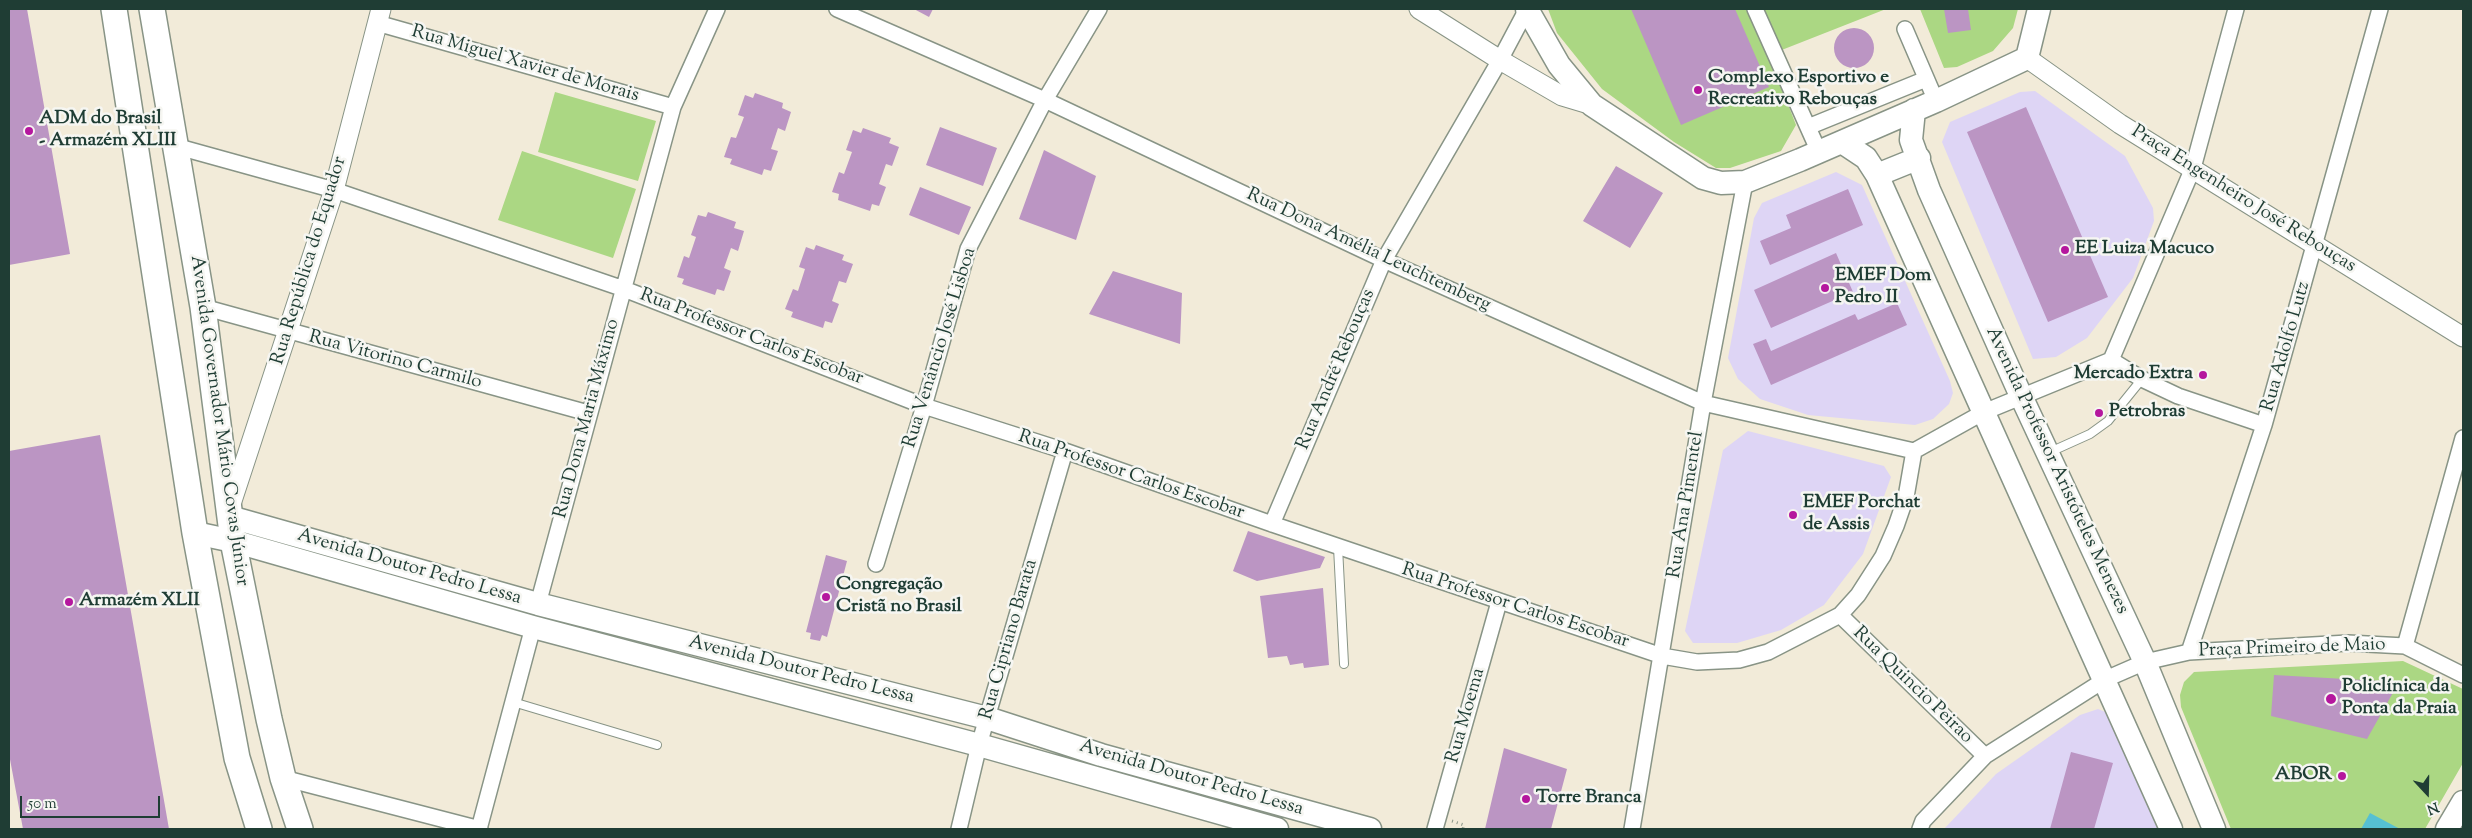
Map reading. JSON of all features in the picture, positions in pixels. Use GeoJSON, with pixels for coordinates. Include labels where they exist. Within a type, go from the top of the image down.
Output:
{"type":"FeatureCollection","features":[{"type":"Feature","properties":{"kind":"main road","name":"Avenida Governador Mário Covas Júnior"},"geometry":{"type":"LineString","coordinates":[[114,9],[190,528],[238,758],[259,829]]}},
{"type":"Feature","properties":{"kind":"main road","name":"Avenida Governador Mário Covas Júnior"},"geometry":{"type":"LineString","coordinates":[[152,9],[203,307],[231,523],[283,778],[300,829]]}},
{"type":"Feature","properties":{"kind":"main road"},"geometry":{"type":"LineString","coordinates":[[1527,9],[1559,65],[1592,105],[1703,178],[1721,183],[1745,182],[1819,152],[1936,101],[2027,58],[2039,9]]}},
{"type":"Feature","properties":{"kind":"main road","name":"Avenida Professor Aristóteles Menezes"},"geometry":{"type":"LineString","coordinates":[[1914,110],[1911,140],[1949,239],[2145,662],[2214,829]]}},
{"type":"Feature","properties":{"kind":"main road","name":"Avenida Professor Aristóteles Menezes"},"geometry":{"type":"LineString","coordinates":[[1842,142],[1866,158],[1877,175],[2106,679],[2172,829]]}},
{"type":"Feature","properties":{"kind":"main road"},"geometry":{"type":"LineString","coordinates":[[1877,175],[1919,158]]}},
{"type":"Feature","properties":{"kind":"main road","name":"Avenida Doutor Pedro Lessa"},"geometry":{"type":"LineString","coordinates":[[190,528],[231,523],[538,604],[987,718],[1101,755],[1370,829]]}},
{"type":"Feature","properties":{"kind":"main road","name":"Avenida Doutor Pedro Lessa"},"geometry":{"type":"LineString","coordinates":[[231,523],[533,627],[979,745],[1277,829]]}},
{"type":"Feature","properties":{"kind":"main road"},"geometry":{"type":"LineString","coordinates":[[2447,829],[2463,802]]}},
{"type":"Feature","properties":{"kind":"street","name":"Rua Dona Maria Máximo"},"geometry":{"type":"LineString","coordinates":[[538,604],[588,413],[674,107],[717,9]]}},
{"type":"Feature","properties":{"kind":"street","name":"Rua Dona Amélia Leuchtemberg"},"geometry":{"type":"LineString","coordinates":[[837,9],[1045,100],[1384,260],[1703,403],[1914,451]]}},
{"type":"Feature","properties":{"kind":"street","name":"Rua Venâncio José Lisboa"},"geometry":{"type":"LineString","coordinates":[[876,564],[924,406],[968,249],[1045,100],[1099,9]]}},
{"type":"Feature","properties":{"kind":"street"},"geometry":{"type":"LineString","coordinates":[[1419,9],[1562,96],[1592,105]]}},
{"type":"Feature","properties":{"kind":"street","name":"Rua André Rebouças"},"geometry":{"type":"LineString","coordinates":[[1272,524],[1384,260],[1500,60],[1527,9]]}},
{"type":"Feature","properties":{"kind":"street"},"geometry":{"type":"LineString","coordinates":[[1755,9],[1819,152]]}},
{"type":"Feature","properties":{"kind":"street"},"geometry":{"type":"LineString","coordinates":[[1914,451],[1984,412],[2111,360],[2193,168],[2236,9]]}},
{"type":"Feature","properties":{"kind":"street","name":"Rua Adolfo Lutz"},"geometry":{"type":"LineString","coordinates":[[2189,652],[2264,425],[2380,9]]}},
{"type":"Feature","properties":{"kind":"street","name":"Rua Miguel Xavier de Morais"},"geometry":{"type":"LineString","coordinates":[[379,16],[674,107]]}},
{"type":"Feature","properties":{"kind":"street","name":"Rua República do Equador"},"geometry":{"type":"LineString","coordinates":[[231,523],[288,332],[334,190],[379,16]]}},
{"type":"Feature","properties":{"kind":"street"},"geometry":{"type":"LineString","coordinates":[[1905,29],[1936,101]]}},
{"type":"Feature","properties":{"kind":"street","name":"Praça Engenheiro José Rebouças"},"geometry":{"type":"LineString","coordinates":[[2027,58],[2120,124],[2463,337]]}},
{"type":"Feature","properties":{"kind":"street"},"geometry":{"type":"LineString","coordinates":[[1808,126],[1926,79]]}},
{"type":"Feature","properties":{"kind":"street","name":"Rua Professor Carlos Escobar"},"geometry":{"type":"LineString","coordinates":[[175,146],[334,190],[624,289],[924,406],[1065,451],[1338,547],[1662,656],[1697,662],[1739,660],[1768,652],[1840,615],[1858,595],[1883,556],[1906,497],[1914,451]]}},
{"type":"Feature","properties":{"kind":"street","name":"Rua Ana Pimentel"},"geometry":{"type":"LineString","coordinates":[[1632,829],[1703,403],[1745,182]]}},
{"type":"Feature","properties":{"kind":"street","name":"Rua Vitorino Carmilo"},"geometry":{"type":"LineString","coordinates":[[203,307],[288,332],[588,413]]}},
{"type":"Feature","properties":{"kind":"street"},"geometry":{"type":"LineString","coordinates":[[2111,360],[2142,379],[2178,396],[2264,425]]}},
{"type":"Feature","properties":{"kind":"street"},"geometry":{"type":"LineString","coordinates":[[2405,646],[2463,438]]}},
{"type":"Feature","properties":{"kind":"street","name":"Rua Cipriano Barata"},"geometry":{"type":"LineString","coordinates":[[959,829],[979,745],[1065,451]]}},
{"type":"Feature","properties":{"kind":"street","name":"Rua Moema"},"geometry":{"type":"LineString","coordinates":[[1435,829],[1499,602]]}},
{"type":"Feature","properties":{"kind":"street","name":"Rua Quincio Peirao"},"geometry":{"type":"LineString","coordinates":[[1840,615],[1985,756]]}},
{"type":"Feature","properties":{"kind":"street"},"geometry":{"type":"LineString","coordinates":[[283,778],[480,829],[533,627]]}},
{"type":"Feature","properties":{"kind":"street","name":"Praça Primeiro de Maio"},"geometry":{"type":"LineString","coordinates":[[1920,829],[1923,821],[1985,756],[2106,679],[2145,662],[2189,652],[2348,643],[2405,646],[2463,675]]}},
{"type":"Feature","properties":{"kind":"lane"},"geometry":{"type":"LineString","coordinates":[[2047,453],[2090,434],[2108,421],[2142,379]]}},
{"type":"Feature","properties":{"kind":"lane"},"geometry":{"type":"LineString","coordinates":[[190,528],[236,782],[252,829]]}},
{"type":"Feature","properties":{"kind":"lane"},"geometry":{"type":"LineString","coordinates":[[1338,547],[1344,664]]}},
{"type":"Feature","properties":{"kind":"lane"},"geometry":{"type":"LineString","coordinates":[[513,702],[657,745]]}},
{"type":"Feature","properties":{"kind":"shaded area","name":"EE Luiza Macuco"},"geometry":{"type":"Polygon","coordinates":[[[2035,91],[2125,156],[2153,208],[2154,221],[2133,278],[2087,338],[2056,357],[2033,359],[1942,142],[1950,122],[2020,92],[2035,91]]]}},
{"type":"Feature","properties":{"kind":"shaded area","name":"EMEF Dom Pedro II"},"geometry":{"type":"Polygon","coordinates":[[[1836,172],[1862,185],[1950,381],[1953,393],[1949,404],[1933,419],[1915,425],[1808,415],[1760,399],[1738,379],[1728,358],[1754,218],[1762,203],[1836,172]]]}},
{"type":"Feature","properties":{"kind":"shaded area","name":"EMEF Porchat de Assis"},"geometry":{"type":"Polygon","coordinates":[[[1748,431],[1884,466],[1891,477],[1863,554],[1824,605],[1781,630],[1737,643],[1693,643],[1685,631],[1723,450],[1748,431]]]}},
{"type":"Feature","properties":{"kind":"shaded area"},"geometry":{"type":"Polygon","coordinates":[[[2098,709],[2110,714],[2158,829],[1944,829],[1996,774],[2080,715],[2098,709]]]}},
{"type":"Feature","properties":{"kind":"green space","name":"Complexo Esportivo e Recreativo Rebouças"},"geometry":{"type":"Polygon","coordinates":[[[1548,9],[1886,9],[1769,55],[1796,125],[1781,151],[1730,168],[1716,168],[1674,142],[1602,89],[1557,33],[1548,9]]]}},
{"type":"Feature","properties":{"kind":"green space"},"geometry":{"type":"Polygon","coordinates":[[[1920,9],[2018,9],[2013,28],[1993,51],[1957,67],[1944,68],[1920,9]]]}},
{"type":"Feature","properties":{"kind":"green space"},"geometry":{"type":"Polygon","coordinates":[[[555,92],[656,121],[638,181],[538,152],[555,92]]]}},
{"type":"Feature","properties":{"kind":"green space"},"geometry":{"type":"Polygon","coordinates":[[[522,151],[636,189],[613,258],[498,220],[522,151]]]}},
{"type":"Feature","properties":{"kind":"green space"},"geometry":{"type":"Polygon","coordinates":[[[2403,661],[2463,689],[2463,763],[2425,829],[2231,829],[2181,707],[2180,695],[2184,682],[2194,672],[2403,661]]]}},
{"type":"Feature","properties":{"kind":"water"},"geometry":{"type":"Polygon","coordinates":[[[2370,813],[2400,829],[2361,829],[2370,813]]]}},
{"type":"Feature","properties":{"kind":"building","name":"ADM do Brasil - Armazém XLIII"},"geometry":{"type":"Polygon","coordinates":[[[9,9],[27,9],[70,254],[9,265],[9,9]]]}},
{"type":"Feature","properties":{"kind":"building"},"geometry":{"type":"Polygon","coordinates":[[[914,9],[933,9],[929,17],[914,9]]]}},
{"type":"Feature","properties":{"kind":"building"},"geometry":{"type":"Polygon","coordinates":[[[1631,9],[1735,9],[1769,87],[1681,125],[1631,9]]]}},
{"type":"Feature","properties":{"kind":"building"},"geometry":{"type":"Polygon","coordinates":[[[1944,9],[1968,9],[1971,30],[1948,33],[1944,9]]]}},
{"type":"Feature","properties":{"kind":"building"},"geometry":{"type":"Polygon","coordinates":[[[1854,28],[1865,31],[1871,37],[1874,48],[1871,59],[1865,65],[1854,68],[1843,65],[1837,59],[1834,48],[1837,37],[1843,31],[1854,28]]]}},
{"type":"Feature","properties":{"kind":"building"},"geometry":{"type":"Polygon","coordinates":[[[755,93],[783,103],[782,108],[791,112],[785,131],[778,128],[771,149],[778,151],[771,171],[764,169],[762,175],[730,164],[732,159],[724,157],[731,137],[736,138],[744,117],[738,115],[745,95],[753,98],[755,93]]]}},
{"type":"Feature","properties":{"kind":"building"},"geometry":{"type":"Polygon","coordinates":[[[2026,107],[2108,297],[2048,322],[1967,132],[2026,107]]]}},
{"type":"Feature","properties":{"kind":"building"},"geometry":{"type":"Polygon","coordinates":[[[940,127],[997,148],[983,186],[926,165],[940,127]]]}},
{"type":"Feature","properties":{"kind":"building"},"geometry":{"type":"Polygon","coordinates":[[[863,128],[891,138],[889,143],[899,147],[892,166],[886,164],[879,184],[886,187],[879,206],[872,204],[870,211],[838,200],[839,194],[832,192],[839,172],[844,174],[852,152],[846,150],[853,130],[861,133],[863,128]]]}},
{"type":"Feature","properties":{"kind":"building"},"geometry":{"type":"Polygon","coordinates":[[[1044,150],[1096,176],[1076,240],[1019,219],[1044,150]]]}},
{"type":"Feature","properties":{"kind":"building"},"geometry":{"type":"Polygon","coordinates":[[[1616,166],[1663,193],[1630,248],[1583,221],[1616,166]]]}},
{"type":"Feature","properties":{"kind":"building"},"geometry":{"type":"Polygon","coordinates":[[[920,187],[971,207],[959,235],[909,215],[920,187]]]}},
{"type":"Feature","properties":{"kind":"building"},"geometry":{"type":"Polygon","coordinates":[[[1848,189],[1863,225],[1770,265],[1760,241],[1791,228],[1786,215],[1848,189]]]}},
{"type":"Feature","properties":{"kind":"building"},"geometry":{"type":"Polygon","coordinates":[[[708,212],[736,222],[734,228],[744,231],[738,251],[731,248],[724,268],[731,271],[724,291],[717,289],[715,295],[682,284],[684,279],[677,277],[684,256],[689,258],[696,237],[691,235],[698,215],[706,217],[708,212]]]}},
{"type":"Feature","properties":{"kind":"building"},"geometry":{"type":"Polygon","coordinates":[[[816,245],[844,255],[842,260],[853,264],[846,283],[839,281],[832,301],[839,304],[832,323],[825,321],[823,328],[791,317],[793,312],[785,309],[793,289],[798,291],[805,269],[799,267],[806,247],[814,250],[816,245]]]}},
{"type":"Feature","properties":{"kind":"building"},"geometry":{"type":"Polygon","coordinates":[[[1836,253],[1853,292],[1771,328],[1754,290],[1836,253]]]}},
{"type":"Feature","properties":{"kind":"building"},"geometry":{"type":"Polygon","coordinates":[[[1113,271],[1182,293],[1180,344],[1089,314],[1113,271]]]}},
{"type":"Feature","properties":{"kind":"building"},"geometry":{"type":"Polygon","coordinates":[[[1897,303],[1907,325],[1771,385],[1753,344],[1766,339],[1771,351],[1855,314],[1858,320],[1897,303]]]}},
{"type":"Feature","properties":{"kind":"building","name":"Armazém XLII"},"geometry":{"type":"Polygon","coordinates":[[[100,435],[169,829],[23,829],[9,754],[9,451],[100,435]]]}},
{"type":"Feature","properties":{"kind":"building"},"geometry":{"type":"Polygon","coordinates":[[[1248,531],[1325,557],[1320,568],[1257,581],[1233,571],[1248,531]]]}},
{"type":"Feature","properties":{"kind":"building","name":"Congregação Cristã no Brasil"},"geometry":{"type":"Polygon","coordinates":[[[826,555],[847,561],[827,637],[822,635],[820,641],[810,639],[811,633],[806,632],[826,555]]]}},
{"type":"Feature","properties":{"kind":"building"},"geometry":{"type":"Polygon","coordinates":[[[1323,588],[1329,665],[1304,668],[1303,663],[1290,665],[1287,656],[1268,658],[1260,596],[1323,588]]]}},
{"type":"Feature","properties":{"kind":"building","name":"Policlínica da Ponta da Praia"},"geometry":{"type":"Polygon","coordinates":[[[2274,675],[2399,682],[2367,739],[2271,716],[2274,675]]]}},
{"type":"Feature","properties":{"kind":"building","name":"Torre Branca"},"geometry":{"type":"Polygon","coordinates":[[[1504,748],[1567,769],[1551,829],[1485,829],[1504,748]]]}},
{"type":"Feature","properties":{"kind":"building"},"geometry":{"type":"Polygon","coordinates":[[[2071,752],[2113,763],[2094,829],[2050,829],[2071,752]]]}},
{"type":"Feature","properties":{"kind":"place","name":"Complexo Esportivo e Recreativo Rebouças"},"geometry":{"type":"Point","coordinates":[1698,90]}},
{"type":"Feature","properties":{"kind":"place","name":"ADM do Brasil - Armazém XLIII"},"geometry":{"type":"Point","coordinates":[29,131]}},
{"type":"Feature","properties":{"kind":"place","name":"EE Luiza Macuco"},"geometry":{"type":"Point","coordinates":[2065,250]}},
{"type":"Feature","properties":{"kind":"place","name":"EMEF Dom Pedro II"},"geometry":{"type":"Point","coordinates":[1825,288]}},
{"type":"Feature","properties":{"kind":"place","name":"Mercado Extra"},"geometry":{"type":"Point","coordinates":[2203,375]}},
{"type":"Feature","properties":{"kind":"place","name":"Petrobras"},"geometry":{"type":"Point","coordinates":[2099,413]}},
{"type":"Feature","properties":{"kind":"place","name":"EMEF Porchat de Assis"},"geometry":{"type":"Point","coordinates":[1793,515]}},
{"type":"Feature","properties":{"kind":"place","name":"Congregação Cristã no Brasil"},"geometry":{"type":"Point","coordinates":[826,597]}},
{"type":"Feature","properties":{"kind":"place","name":"Armazém XLII"},"geometry":{"type":"Point","coordinates":[69,602]}},
{"type":"Feature","properties":{"kind":"place","name":"Policlínica da Ponta da Praia"},"geometry":{"type":"Point","coordinates":[2331,699]}},
{"type":"Feature","properties":{"kind":"place","name":"ABOR"},"geometry":{"type":"Point","coordinates":[2342,776]}},
{"type":"Feature","properties":{"kind":"place","name":"Torre Branca"},"geometry":{"type":"Point","coordinates":[1526,799]}}]}
